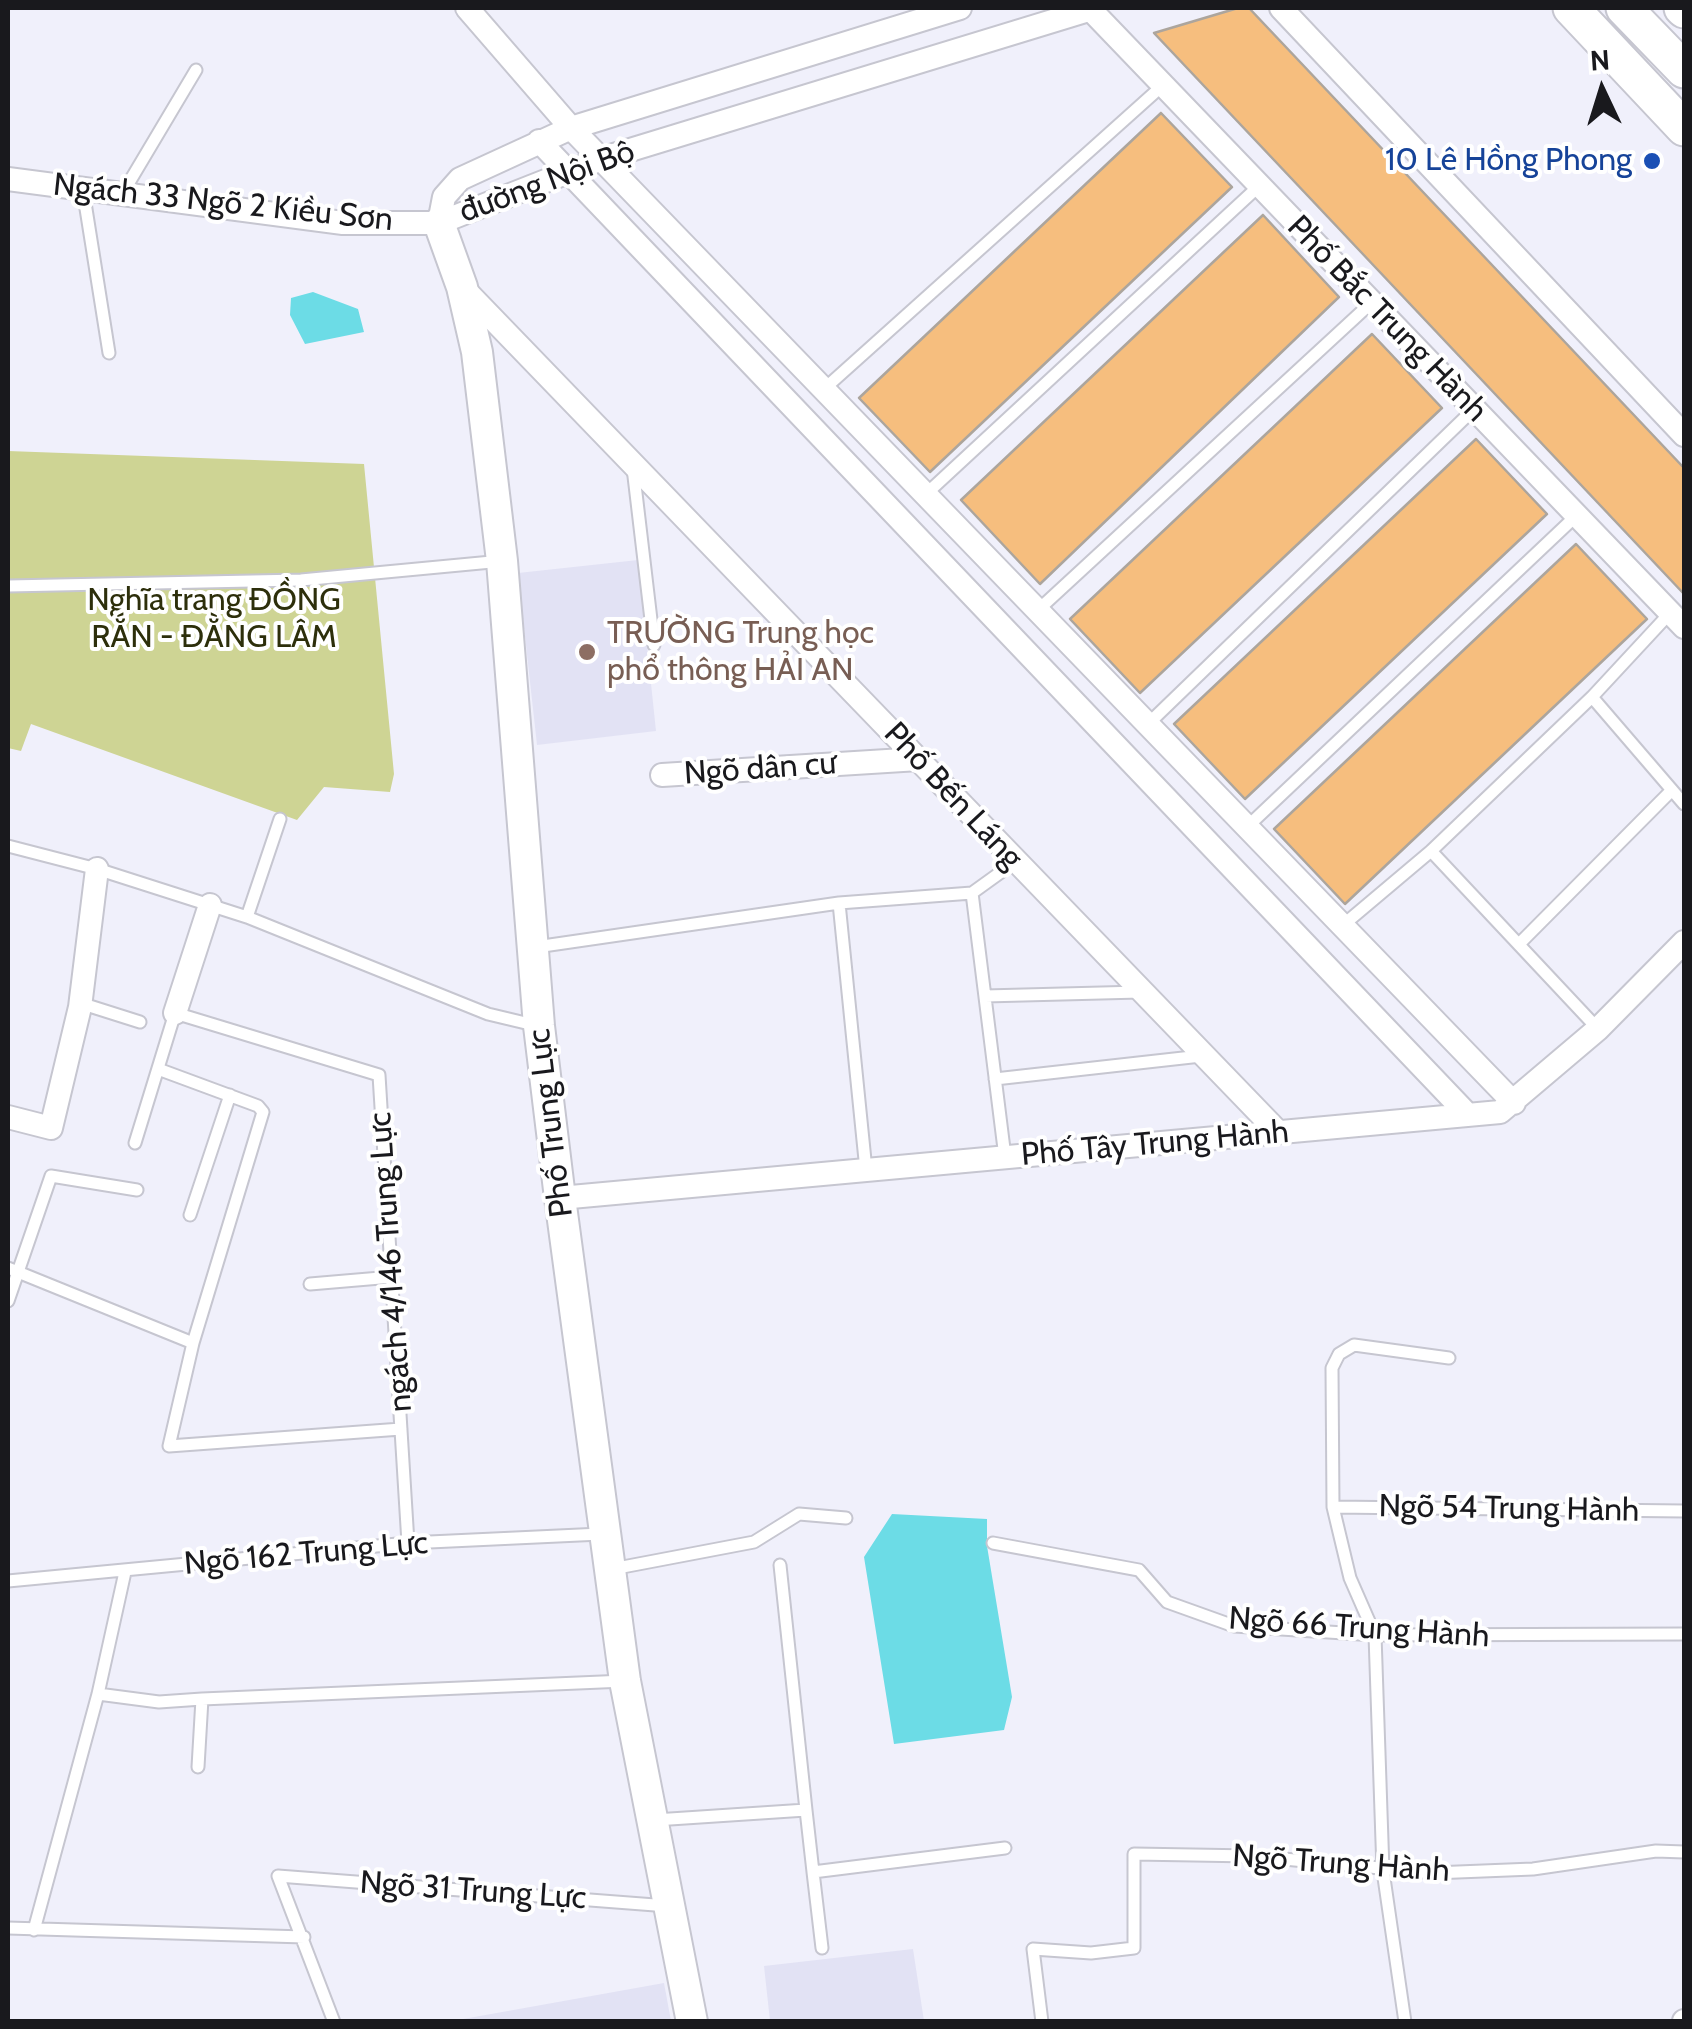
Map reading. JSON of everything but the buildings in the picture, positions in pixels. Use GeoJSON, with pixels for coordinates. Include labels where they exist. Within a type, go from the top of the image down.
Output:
{"type":"FeatureCollection","features":[{"type":"Feature","properties":{"kind":"main road"},"geometry":{"type":"LineString","coordinates":[[1571,8],[1684,128]]}},
{"type":"Feature","properties":{"kind":"main road"},"geometry":{"type":"LineString","coordinates":[[1624,8],[1684,70]]}},
{"type":"Feature","properties":{"kind":"street"},"geometry":{"type":"LineString","coordinates":[[467,8],[570,128],[604,158],[823,390],[1514,1103]]}},
{"type":"Feature","properties":{"kind":"street","name":"đường Nội Bộ"},"geometry":{"type":"LineString","coordinates":[[439,222],[444,197],[460,180],[570,128],[960,8]]}},
{"type":"Feature","properties":{"kind":"street","name":"đường Nội Bộ"},"geometry":{"type":"LineString","coordinates":[[439,222],[604,158],[1093,8]]}},
{"type":"Feature","properties":{"kind":"street","name":"Phố Bắc Trung Hành"},"geometry":{"type":"LineString","coordinates":[[1093,8],[1162,86],[1677,620]]}},
{"type":"Feature","properties":{"kind":"street"},"geometry":{"type":"LineString","coordinates":[[1282,8],[1684,434]]}},
{"type":"Feature","properties":{"kind":"street"},"geometry":{"type":"LineString","coordinates":[[539,141],[1468,1115]]}},
{"type":"Feature","properties":{"kind":"street","name":"Ngách 33 Ngõ 2 Kiều Sơn"},"geometry":{"type":"LineString","coordinates":[[8,179],[344,223],[439,222]]}},
{"type":"Feature","properties":{"kind":"street","name":"Phố Trung Lực"},"geometry":{"type":"LineString","coordinates":[[439,222],[462,287],[478,352],[502,561],[538,1026],[560,1198],[625,1681],[692,2022]]}},
{"type":"Feature","properties":{"kind":"street","name":"Phố Bến Láng"},"geometry":{"type":"LineString","coordinates":[[462,287],[1278,1132]]}},
{"type":"Feature","properties":{"kind":"street","name":"Ngõ dân cư"},"geometry":{"type":"LineString","coordinates":[[662,775],[919,760]]}},
{"type":"Feature","properties":{"kind":"street"},"geometry":{"type":"LineString","coordinates":[[8,1117],[51,1128],[80,1004],[97,869]]}},
{"type":"Feature","properties":{"kind":"street"},"geometry":{"type":"LineString","coordinates":[[175,1014],[210,906]]}},
{"type":"Feature","properties":{"kind":"street","name":"Phố Tây Trung Hành"},"geometry":{"type":"LineString","coordinates":[[560,1198],[1500,1112],[1598,1029],[1684,942]]}},
{"type":"Feature","properties":{"kind":"lane"},"geometry":{"type":"LineString","coordinates":[[121,196],[196,70]]}},
{"type":"Feature","properties":{"kind":"lane"},"geometry":{"type":"LineString","coordinates":[[823,390],[1162,86]]}},
{"type":"Feature","properties":{"kind":"lane"},"geometry":{"type":"LineString","coordinates":[[925,495],[1259,186]]}},
{"type":"Feature","properties":{"kind":"lane"},"geometry":{"type":"LineString","coordinates":[[83,190],[109,354]]}},
{"type":"Feature","properties":{"kind":"lane"},"geometry":{"type":"LineString","coordinates":[[1038,611],[1371,303]]}},
{"type":"Feature","properties":{"kind":"lane"},"geometry":{"type":"LineString","coordinates":[[1147,725],[1474,410]]}},
{"type":"Feature","properties":{"kind":"lane"},"geometry":{"type":"LineString","coordinates":[[633,464],[654,645]]}},
{"type":"Feature","properties":{"kind":"lane"},"geometry":{"type":"LineString","coordinates":[[1247,828],[1576,516]]}},
{"type":"Feature","properties":{"kind":"lane"},"geometry":{"type":"LineString","coordinates":[[8,586],[300,580],[502,561]]}},
{"type":"Feature","properties":{"kind":"lane"},"geometry":{"type":"LineString","coordinates":[[1342,926],[1430,850],[1677,620]]}},
{"type":"Feature","properties":{"kind":"lane"},"geometry":{"type":"LineString","coordinates":[[1592,697],[1684,804]]}},
{"type":"Feature","properties":{"kind":"lane"},"geometry":{"type":"LineString","coordinates":[[1520,943],[1672,790]]}},
{"type":"Feature","properties":{"kind":"lane"},"geometry":{"type":"LineString","coordinates":[[247,918],[280,820]]}},
{"type":"Feature","properties":{"kind":"lane"},"geometry":{"type":"LineString","coordinates":[[8,846],[97,869],[247,918],[488,1014],[538,1026]]}},
{"type":"Feature","properties":{"kind":"lane"},"geometry":{"type":"LineString","coordinates":[[1430,850],[1598,1029]]}},
{"type":"Feature","properties":{"kind":"lane"},"geometry":{"type":"LineString","coordinates":[[534,947],[839,903],[972,893],[1015,862]]}},
{"type":"Feature","properties":{"kind":"lane"},"geometry":{"type":"LineString","coordinates":[[972,893],[1005,1157]]}},
{"type":"Feature","properties":{"kind":"lane"},"geometry":{"type":"LineString","coordinates":[[839,903],[866,1170]]}},
{"type":"Feature","properties":{"kind":"lane"},"geometry":{"type":"LineString","coordinates":[[985,996],[1140,992]]}},
{"type":"Feature","properties":{"kind":"lane"},"geometry":{"type":"LineString","coordinates":[[80,1004],[140,1022]]}},
{"type":"Feature","properties":{"kind":"lane"},"geometry":{"type":"LineString","coordinates":[[136,1143],[175,1014]]}},
{"type":"Feature","properties":{"kind":"lane","name":"ngách 4/146 Trung Lực"},"geometry":{"type":"LineString","coordinates":[[175,1014],[228,1026],[380,1075],[408,1543]]}},
{"type":"Feature","properties":{"kind":"lane"},"geometry":{"type":"LineString","coordinates":[[995,1079],[1201,1056]]}},
{"type":"Feature","properties":{"kind":"lane"},"geometry":{"type":"LineString","coordinates":[[158,1068],[258,1106],[262,1122],[193,1343],[169,1446],[401,1429]]}},
{"type":"Feature","properties":{"kind":"lane"},"geometry":{"type":"LineString","coordinates":[[190,1216],[230,1095]]}},
{"type":"Feature","properties":{"kind":"lane"},"geometry":{"type":"LineString","coordinates":[[8,1301],[13,1269],[51,1176],[137,1190]]}},
{"type":"Feature","properties":{"kind":"lane"},"geometry":{"type":"LineString","coordinates":[[13,1269],[193,1343]]}},
{"type":"Feature","properties":{"kind":"lane"},"geometry":{"type":"LineString","coordinates":[[310,1284],[392,1277]]}},
{"type":"Feature","properties":{"kind":"lane"},"geometry":{"type":"LineString","coordinates":[[1406,2022],[1383,1871],[1375,1635],[1350,1578],[1333,1507],[1332,1368],[1339,1354],[1354,1345],[1449,1358]]}},
{"type":"Feature","properties":{"kind":"lane","name":"Ngõ 54 Trung Hành"},"geometry":{"type":"LineString","coordinates":[[1333,1507],[1684,1512]]}},
{"type":"Feature","properties":{"kind":"lane"},"geometry":{"type":"LineString","coordinates":[[612,1569],[754,1542],[799,1514],[846,1518]]}},
{"type":"Feature","properties":{"kind":"lane","name":"Ngõ 162 Trung Lực"},"geometry":{"type":"LineString","coordinates":[[8,1581],[408,1543],[606,1534]]}},
{"type":"Feature","properties":{"kind":"lane","name":"Ngõ 66 Trung Hành"},"geometry":{"type":"LineString","coordinates":[[993,1543],[1139,1570],[1167,1602],[1234,1626],[1375,1635],[1684,1634]]}},
{"type":"Feature","properties":{"kind":"lane"},"geometry":{"type":"LineString","coordinates":[[780,1565],[822,1948]]}},
{"type":"Feature","properties":{"kind":"lane"},"geometry":{"type":"LineString","coordinates":[[34,1930],[98,1694],[126,1572]]}},
{"type":"Feature","properties":{"kind":"lane"},"geometry":{"type":"LineString","coordinates":[[98,1694],[159,1702],[625,1681]]}},
{"type":"Feature","properties":{"kind":"lane"},"geometry":{"type":"LineString","coordinates":[[198,1767],[202,1699]]}},
{"type":"Feature","properties":{"kind":"lane"},"geometry":{"type":"LineString","coordinates":[[655,1820],[806,1810]]}},
{"type":"Feature","properties":{"kind":"lane"},"geometry":{"type":"LineString","coordinates":[[813,1872],[1005,1848]]}},
{"type":"Feature","properties":{"kind":"lane","name":"Ngõ Trung Hành"},"geometry":{"type":"LineString","coordinates":[[1042,2022],[1033,1948],[1090,1953],[1134,1948],[1134,1854],[1252,1856],[1383,1871],[1534,1870],[1656,1851],[1684,1852]]}},
{"type":"Feature","properties":{"kind":"lane","name":"Ngõ 31 Trung Lực"},"geometry":{"type":"LineString","coordinates":[[304,1936],[278,1876],[668,1906]]}},
{"type":"Feature","properties":{"kind":"lane"},"geometry":{"type":"LineString","coordinates":[[8,1928],[304,1936],[334,2022]]}},
{"type":"Feature","properties":{"kind":"shaded area","name":"TRƯỜNG Trung học phổ thông HẢI AN"},"geometry":{"type":"Polygon","coordinates":[[[638,560],[656,731],[537,745],[518,573],[638,560]]]}},
{"type":"Feature","properties":{"kind":"shaded area"},"geometry":{"type":"Polygon","coordinates":[[[913,1949],[924,2021],[770,2021],[764,1966],[913,1949]]]}},
{"type":"Feature","properties":{"kind":"shaded area"},"geometry":{"type":"Polygon","coordinates":[[[664,1983],[671,2021],[452,2021],[664,1983]]]}},
{"type":"Feature","properties":{"kind":"green space","name":"Nghĩa trang ĐỒNG RẮN - ĐẰNG LÂM"},"geometry":{"type":"Polygon","coordinates":[[[8,451],[364,464],[394,774],[390,792],[324,787],[297,820],[31,724],[21,751],[8,748],[8,451]]]}},
{"type":"Feature","properties":{"kind":"water"},"geometry":{"type":"Polygon","coordinates":[[[313,292],[358,309],[364,332],[305,344],[290,315],[291,298],[313,292]]]}},
{"type":"Feature","properties":{"kind":"water"},"geometry":{"type":"Polygon","coordinates":[[[892,1514],[987,1519],[987,1546],[1012,1697],[1004,1730],[894,1744],[864,1557],[892,1514]]]}},
{"type":"Feature","properties":{"kind":"place","name":"10 Lê Hồng Phong"},"geometry":{"type":"Point","coordinates":[1652,161]}},
{"type":"Feature","properties":{"kind":"place","name":"TRƯỜNG Trung học phổ thông HẢI AN"},"geometry":{"type":"Point","coordinates":[587,652]}}]}
